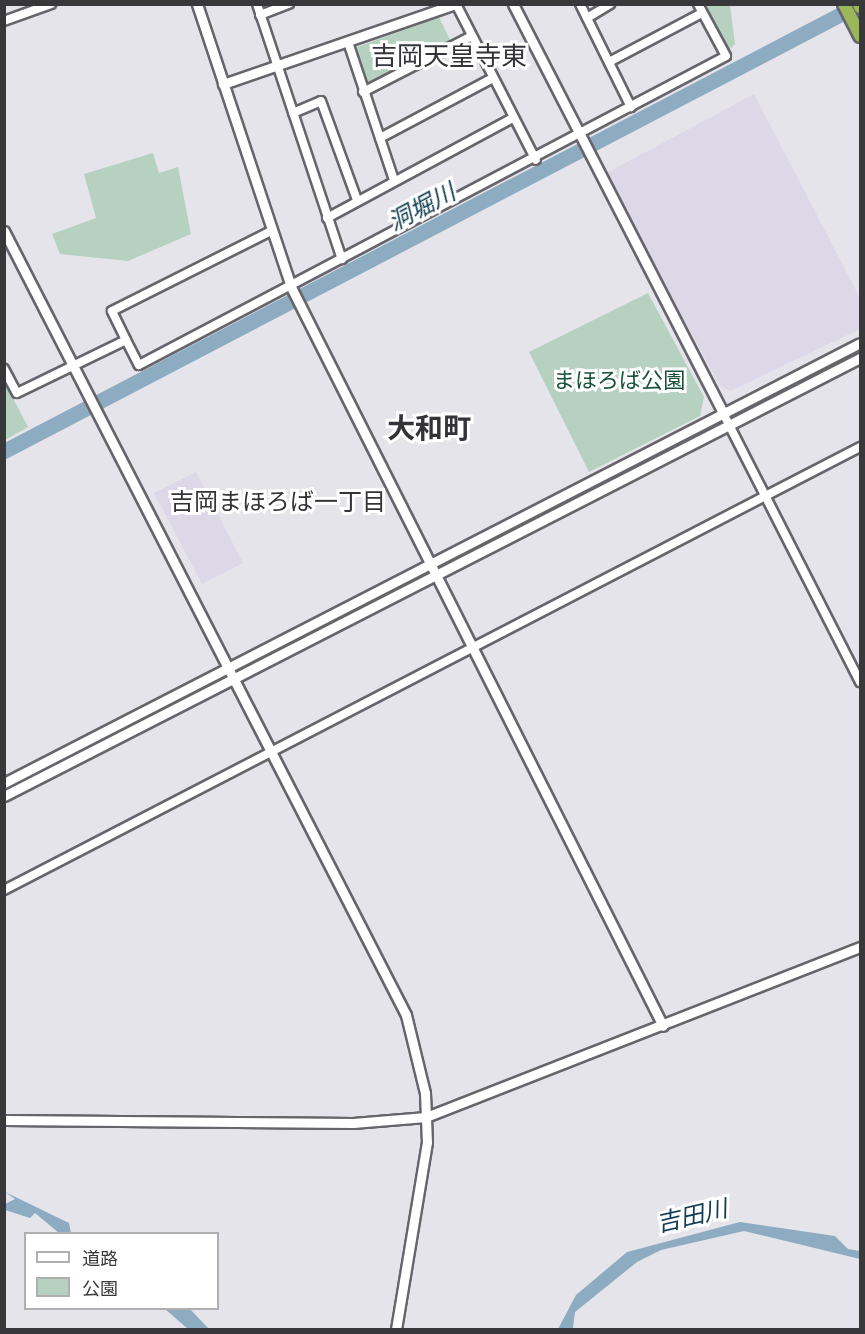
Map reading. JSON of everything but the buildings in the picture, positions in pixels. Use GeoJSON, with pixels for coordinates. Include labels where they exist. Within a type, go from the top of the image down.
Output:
{"type":"FeatureCollection","features":[{"type":"Feature","properties":{"kind":"highway"},"geometry":{"type":"LineString","coordinates":[[844,5],[858,31]]}},
{"type":"Feature","properties":{"kind":"street"},"geometry":{"type":"LineString","coordinates":[[4,21],[51,4]]}},
{"type":"Feature","properties":{"kind":"street"},"geometry":{"type":"LineString","coordinates":[[197,4],[271,231],[293,291],[663,1026]]}},
{"type":"Feature","properties":{"kind":"street"},"geometry":{"type":"LineString","coordinates":[[257,4],[342,260]]}},
{"type":"Feature","properties":{"kind":"street"},"geometry":{"type":"LineString","coordinates":[[260,15],[289,4]]}},
{"type":"Feature","properties":{"kind":"street"},"geometry":{"type":"LineString","coordinates":[[223,84],[456,4],[491,79],[536,160]]}},
{"type":"Feature","properties":{"kind":"street"},"geometry":{"type":"LineString","coordinates":[[513,4],[861,682]]}},
{"type":"Feature","properties":{"kind":"street"},"geometry":{"type":"LineString","coordinates":[[580,4],[631,107]]}},
{"type":"Feature","properties":{"kind":"street"},"geometry":{"type":"LineString","coordinates":[[587,18],[610,4]]}},
{"type":"Feature","properties":{"kind":"street"},"geometry":{"type":"LineString","coordinates":[[271,231],[112,311],[139,365],[293,291],[342,260],[536,160],[726,56],[698,4]]}},
{"type":"Feature","properties":{"kind":"street"},"geometry":{"type":"LineString","coordinates":[[609,62],[702,13]]}},
{"type":"Feature","properties":{"kind":"street"},"geometry":{"type":"LineString","coordinates":[[363,92],[470,37]]}},
{"type":"Feature","properties":{"kind":"street"},"geometry":{"type":"LineString","coordinates":[[348,42],[394,180]]}},
{"type":"Feature","properties":{"kind":"street"},"geometry":{"type":"LineString","coordinates":[[380,138],[491,79]]}},
{"type":"Feature","properties":{"kind":"street"},"geometry":{"type":"LineString","coordinates":[[293,113],[321,101],[357,200]]}},
{"type":"Feature","properties":{"kind":"street"},"geometry":{"type":"LineString","coordinates":[[327,218],[513,118]]}},
{"type":"Feature","properties":{"kind":"street"},"geometry":{"type":"LineString","coordinates":[[4,231],[238,678],[406,1016],[426,1117],[424,1180],[396,1329]]}},
{"type":"Feature","properties":{"kind":"street"},"geometry":{"type":"LineString","coordinates":[[4,369],[17,393],[126,340]]}},
{"type":"Feature","properties":{"kind":"street"},"geometry":{"type":"LineString","coordinates":[[4,783],[431,567],[861,343]]}},
{"type":"Feature","properties":{"kind":"street"},"geometry":{"type":"LineString","coordinates":[[4,796],[861,358]]}},
{"type":"Feature","properties":{"kind":"street"},"geometry":{"type":"LineString","coordinates":[[4,891],[861,447]]}},
{"type":"Feature","properties":{"kind":"street"},"geometry":{"type":"LineString","coordinates":[[4,1120],[352,1123],[426,1117],[861,947]]}},
{"type":"Feature","properties":{"kind":"shaded area"},"geometry":{"type":"Polygon","coordinates":[[[754,94],[860,298],[860,329],[730,391],[720,386],[605,174],[754,94]]]}},
{"type":"Feature","properties":{"kind":"shaded area"},"geometry":{"type":"Polygon","coordinates":[[[196,472],[243,563],[202,584],[154,493],[196,472]]]}},
{"type":"Feature","properties":{"kind":"green space"},"geometry":{"type":"Polygon","coordinates":[[[706,5],[730,5],[735,44],[729,50],[706,5]]]}},
{"type":"Feature","properties":{"kind":"green space"},"geometry":{"type":"Polygon","coordinates":[[[439,17],[451,42],[371,86],[365,83],[357,47],[439,17]]]}},
{"type":"Feature","properties":{"kind":"green space"},"geometry":{"type":"Polygon","coordinates":[[[153,153],[159,173],[178,167],[191,234],[128,261],[60,254],[52,234],[96,218],[84,174],[153,153]]]}},
{"type":"Feature","properties":{"kind":"green space","name":"まほろば公園"},"geometry":{"type":"Polygon","coordinates":[[[648,293],[704,397],[700,416],[589,472],[529,352],[648,293]]]}},
{"type":"Feature","properties":{"kind":"green space"},"geometry":{"type":"Polygon","coordinates":[[[4,381],[28,427],[5,440],[4,440],[4,381]]]}},
{"type":"Feature","properties":{"kind":"water"},"geometry":{"type":"Polygon","coordinates":[[[5,1192],[69,1223],[71,1232],[58,1232],[35,1213],[30,1218],[5,1210],[5,1204],[15,1199],[5,1192]]]}},
{"type":"Feature","properties":{"kind":"water","name":"吉田川"},"geometry":{"type":"Polygon","coordinates":[[[740,1222],[835,1236],[848,1249],[860,1251],[860,1259],[744,1231],[661,1250],[637,1262],[575,1312],[573,1328],[581,1329],[558,1329],[576,1295],[627,1252],[740,1222]]]}},
{"type":"Feature","properties":{"kind":"water"},"geometry":{"type":"Polygon","coordinates":[[[166,1310],[191,1310],[209,1329],[188,1329],[166,1310]]]}},
{"type":"Feature","properties":{"kind":"waterway","name":"洞堀川"},"geometry":{"type":"LineString","coordinates":[[4,451],[860,4]]}},
{"type":"Feature","properties":{"kind":"district","name":"吉岡天皇寺東"},"geometry":{"type":"Point","coordinates":[449,57]}},
{"type":"Feature","properties":{"kind":"district","name":"大和町"},"geometry":{"type":"Point","coordinates":[429,429]}},
{"type":"Feature","properties":{"kind":"district","name":"吉岡まほろば一丁目"},"geometry":{"type":"Point","coordinates":[278,503]}}]}
